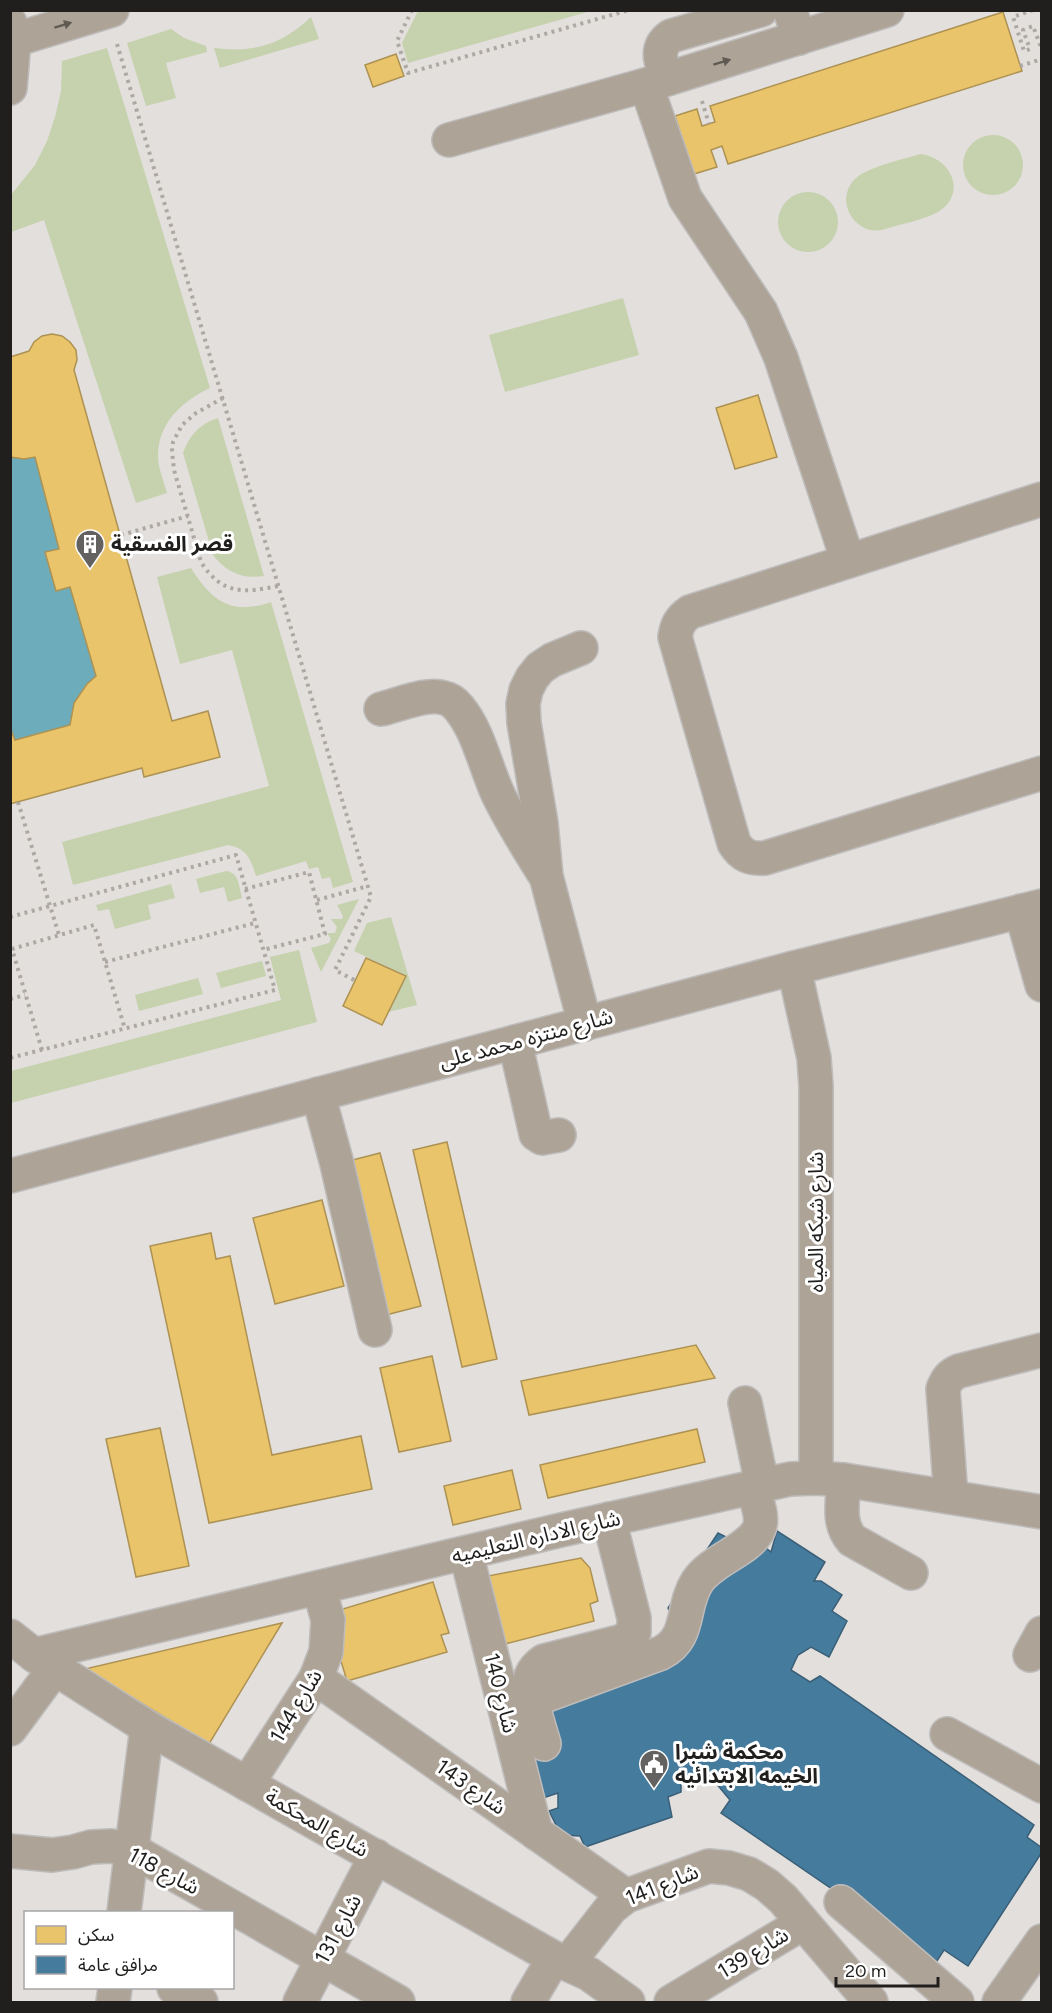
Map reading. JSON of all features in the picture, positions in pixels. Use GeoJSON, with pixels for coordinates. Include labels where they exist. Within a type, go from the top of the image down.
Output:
{"type":"FeatureCollection","features":[{"type":"Feature","properties":{"kind":"street"},"geometry":{"type":"LineString","coordinates":[[761,10],[671,36],[665,40],[660,54],[656,82],[685,198],[761,312],[776,342],[848,561]]}},
{"type":"Feature","properties":{"kind":"street"},"geometry":{"type":"LineString","coordinates":[[449,140],[656,82],[795,24],[887,10]]}},
{"type":"Feature","properties":{"kind":"street"},"geometry":{"type":"LineString","coordinates":[[10,88],[12,31],[110,11]]}},
{"type":"Feature","properties":{"kind":"street"},"geometry":{"type":"LineString","coordinates":[[1041,499],[690,612],[676,627],[675,637],[734,843],[746,856],[755,859],[765,858],[1041,773]]}},
{"type":"Feature","properties":{"kind":"street"},"geometry":{"type":"LineString","coordinates":[[581,648],[552,660],[540,668],[531,678],[523,704],[524,723],[541,823],[546,876],[585,1024]]}},
{"type":"Feature","properties":{"kind":"street"},"geometry":{"type":"LineString","coordinates":[[381,709],[431,696],[441,696],[451,700],[459,707],[502,801],[546,876]]}},
{"type":"Feature","properties":{"kind":"street"},"geometry":{"type":"LineString","coordinates":[[475,738],[524,723]]}},
{"type":"Feature","properties":{"kind":"street"},"geometry":{"type":"LineString","coordinates":[[1031,909],[1041,985]]}},
{"type":"Feature","properties":{"kind":"street","name":"شارع منتزه محمد على"},"geometry":{"type":"LineString","coordinates":[[10,1176],[794,968],[1031,909]]}},
{"type":"Feature","properties":{"kind":"street","name":"شارع شبكه المياه"},"geometry":{"type":"LineString","coordinates":[[794,968],[814,1058],[816,1086],[830,1479],[846,1533],[852,1540],[911,1574]]}},
{"type":"Feature","properties":{"kind":"street"},"geometry":{"type":"LineString","coordinates":[[515,1042],[536,1134],[542,1138],[559,1135]]}},
{"type":"Feature","properties":{"kind":"street"},"geometry":{"type":"LineString","coordinates":[[318,1094],[337,1164],[375,1330]]}},
{"type":"Feature","properties":{"kind":"street"},"geometry":{"type":"LineString","coordinates":[[951,1497],[943,1389],[946,1381],[959,1371],[1041,1350]]}},
{"type":"Feature","properties":{"kind":"street"},"geometry":{"type":"LineString","coordinates":[[533,1700],[660,1653],[675,1644],[680,1636],[690,1598],[698,1580],[711,1567],[757,1533],[761,1516],[745,1403]]}},
{"type":"Feature","properties":{"kind":"street","name":"شارع الاداره التعليميه"},"geometry":{"type":"LineString","coordinates":[[33,1653],[790,1479],[830,1479],[1041,1512]]}},
{"type":"Feature","properties":{"kind":"street"},"geometry":{"type":"LineString","coordinates":[[544,1744],[530,1689],[532,1673],[544,1661],[623,1641],[630,1638],[634,1632],[634,1618],[609,1519]]}},
{"type":"Feature","properties":{"kind":"street","name":"شارع 140"},"geometry":{"type":"LineString","coordinates":[[466,1553],[536,1833]]}},
{"type":"Feature","properties":{"kind":"street","name":"شارع 144"},"geometry":{"type":"LineString","coordinates":[[247,1784],[316,1678],[326,1652],[328,1620],[319,1588]]}},
{"type":"Feature","properties":{"kind":"street"},"geometry":{"type":"LineString","coordinates":[[10,1729],[33,1653]]}},
{"type":"Feature","properties":{"kind":"street","name":"شارع المحكمة"},"geometry":{"type":"LineString","coordinates":[[33,1653],[147,1727],[609,1987],[628,2002]]}},
{"type":"Feature","properties":{"kind":"street","name":"شارع 143"},"geometry":{"type":"LineString","coordinates":[[316,1678],[626,1896]]}},
{"type":"Feature","properties":{"kind":"street"},"geometry":{"type":"LineString","coordinates":[[124,1911],[147,1727]]}},
{"type":"Feature","properties":{"kind":"street"},"geometry":{"type":"LineString","coordinates":[[947,1734],[1041,1786]]}},
{"type":"Feature","properties":{"kind":"street","name":"شارع 118"},"geometry":{"type":"LineString","coordinates":[[10,1851],[52,1855],[91,1846],[111,1846],[132,1850],[398,2002]]}},
{"type":"Feature","properties":{"kind":"street","name":"شارع 131"},"geometry":{"type":"LineString","coordinates":[[300,2002],[376,1856]]}},
{"type":"Feature","properties":{"kind":"street","name":"شارع 141"},"geometry":{"type":"LineString","coordinates":[[528,2002],[561,1960],[611,1908],[626,1896],[709,1866],[729,1868],[749,1874],[767,1885],[783,1899],[868,2002]]}},
{"type":"Feature","properties":{"kind":"street"},"geometry":{"type":"LineString","coordinates":[[841,1902],[957,2002]]}},
{"type":"Feature","properties":{"kind":"street","name":"شارع 139"},"geometry":{"type":"LineString","coordinates":[[671,2002],[803,1923]]}},
{"type":"Feature","properties":{"kind":"street"},"geometry":{"type":"LineString","coordinates":[[999,2002],[1041,1941]]}},
{"type":"Feature","properties":{"kind":"street"},"geometry":{"type":"LineString","coordinates":[[176,1989],[201,2002]]}},
{"type":"Feature","properties":{"kind":"path"},"geometry":{"type":"LineString","coordinates":[[412,10],[397,41],[408,73],[629,10]]}},
{"type":"Feature","properties":{"kind":"path"},"geometry":{"type":"LineString","coordinates":[[1033,10],[1013,17],[1024,51],[1030,49],[1023,30],[1033,26],[1041,50]]}},
{"type":"Feature","properties":{"kind":"path"},"geometry":{"type":"LineString","coordinates":[[110,11],[371,897],[335,970],[356,981]]}},
{"type":"Feature","properties":{"kind":"path"},"geometry":{"type":"LineString","coordinates":[[1020,66],[1041,59]]}},
{"type":"Feature","properties":{"kind":"path"},"geometry":{"type":"LineString","coordinates":[[223,398],[182,425],[173,442],[174,470],[201,562],[216,580],[225,586],[246,591],[278,586]]}},
{"type":"Feature","properties":{"kind":"path"},"geometry":{"type":"LineString","coordinates":[[121,535],[188,516]]}},
{"type":"Feature","properties":{"kind":"path"},"geometry":{"type":"LineString","coordinates":[[18,802],[59,935]]}},
{"type":"Feature","properties":{"kind":"path"},"geometry":{"type":"LineString","coordinates":[[10,917],[236,855],[274,990],[10,1058]]}},
{"type":"Feature","properties":{"kind":"path"},"geometry":{"type":"LineString","coordinates":[[245,889],[309,872],[326,934],[263,950]]}},
{"type":"Feature","properties":{"kind":"path"},"geometry":{"type":"LineString","coordinates":[[316,900],[368,886]]}},
{"type":"Feature","properties":{"kind":"path"},"geometry":{"type":"LineString","coordinates":[[105,962],[255,923]]}},
{"type":"Feature","properties":{"kind":"path"},"geometry":{"type":"LineString","coordinates":[[42,1050],[12,949],[94,925],[125,1029]]}},
{"type":"Feature","properties":{"kind":"path"},"geometry":{"type":"LineString","coordinates":[[10,999],[25,995]]}},
{"type":"Feature","properties":{"kind":"green space"},"geometry":{"type":"Polygon","coordinates":[[[418,10],[591,11],[408,63],[402,43],[418,10]]]}},
{"type":"Feature","properties":{"kind":"green space"},"geometry":{"type":"Polygon","coordinates":[[[311,17],[319,39],[220,68],[214,48],[242,49],[266,45],[289,34],[311,17]]]}},
{"type":"Feature","properties":{"kind":"green space"},"geometry":{"type":"Polygon","coordinates":[[[171,29],[184,38],[206,46],[207,52],[166,63],[176,98],[146,106],[127,43],[171,29]]]}},
{"type":"Feature","properties":{"kind":"green space"},"geometry":{"type":"Polygon","coordinates":[[[107,48],[210,388],[181,407],[167,423],[162,433],[158,461],[167,493],[136,503],[44,220],[11,232],[11,195],[35,165],[47,141],[61,91],[62,61],[107,48]]]}},
{"type":"Feature","properties":{"kind":"green space"},"geometry":{"type":"Polygon","coordinates":[[[987,135],[999,135],[1010,140],[1018,148],[1023,165],[1021,177],[1010,190],[999,195],[987,195],[976,190],[968,182],[963,171],[963,159],[968,148],[976,140],[987,135]]]}},
{"type":"Feature","properties":{"kind":"green space"},"geometry":{"type":"Polygon","coordinates":[[[920,154],[941,162],[948,170],[954,187],[947,205],[926,217],[885,229],[866,229],[858,224],[848,209],[846,199],[853,181],[875,168],[920,154]]]}},
{"type":"Feature","properties":{"kind":"green space"},"geometry":{"type":"Polygon","coordinates":[[[802,192],[814,192],[825,197],[833,205],[838,222],[836,234],[825,247],[814,252],[802,252],[791,247],[783,239],[778,228],[778,216],[783,205],[791,197],[802,192]]]}},
{"type":"Feature","properties":{"kind":"green space"},"geometry":{"type":"Polygon","coordinates":[[[623,298],[639,355],[505,392],[489,335],[623,298]]]}},
{"type":"Feature","properties":{"kind":"green space"},"geometry":{"type":"Polygon","coordinates":[[[218,418],[264,576],[249,577],[236,573],[229,570],[213,555],[183,453],[196,431],[206,423],[218,418]]]}},
{"type":"Feature","properties":{"kind":"green space"},"geometry":{"type":"Polygon","coordinates":[[[191,568],[207,589],[224,603],[245,607],[271,602],[353,882],[333,888],[330,877],[322,879],[318,867],[309,869],[306,861],[256,876],[247,855],[234,846],[228,845],[73,885],[62,842],[269,786],[232,650],[180,664],[157,577],[191,568]]]}},
{"type":"Feature","properties":{"kind":"green space"},"geometry":{"type":"Polygon","coordinates":[[[226,871],[236,877],[242,898],[228,902],[224,887],[200,893],[196,879],[226,871]]]}},
{"type":"Feature","properties":{"kind":"green space"},"geometry":{"type":"Polygon","coordinates":[[[171,884],[175,898],[148,905],[151,919],[115,929],[109,909],[98,911],[96,905],[171,884]]]}},
{"type":"Feature","properties":{"kind":"green space"},"geometry":{"type":"Polygon","coordinates":[[[359,899],[321,972],[311,948],[329,943],[331,939],[327,933],[335,933],[337,927],[331,919],[342,919],[343,916],[337,905],[359,899]]]}},
{"type":"Feature","properties":{"kind":"green space"},"geometry":{"type":"Polygon","coordinates":[[[391,917],[417,1005],[388,1012],[406,976],[354,951],[367,923],[391,917]]]}},
{"type":"Feature","properties":{"kind":"green space"},"geometry":{"type":"Polygon","coordinates":[[[299,950],[317,1022],[11,1103],[11,1071],[281,1000],[270,957],[299,950]]]}},
{"type":"Feature","properties":{"kind":"green space"},"geometry":{"type":"Polygon","coordinates":[[[262,961],[266,976],[221,988],[216,973],[262,961]]]}},
{"type":"Feature","properties":{"kind":"green space"},"geometry":{"type":"Polygon","coordinates":[[[198,978],[203,994],[139,1011],[135,995],[198,978]]]}},
{"type":"Feature","properties":{"kind":"water"},"geometry":{"type":"Polygon","coordinates":[[[11,457],[24,459],[35,457],[59,549],[46,553],[56,590],[70,587],[96,676],[77,698],[70,725],[15,740],[10,727],[11,457]]]}},
{"type":"Feature","properties":{"kind":"building: سكن"},"geometry":{"type":"Polygon","coordinates":[[[1003,12],[1022,71],[728,164],[722,146],[711,150],[717,167],[694,174],[675,116],[697,109],[702,126],[715,122],[710,106],[1003,12]]]}},
{"type":"Feature","properties":{"kind":"building: سكن"},"geometry":{"type":"Polygon","coordinates":[[[396,54],[404,76],[373,87],[365,65],[396,54]]]}},
{"type":"Feature","properties":{"kind":"building: سكن","name":"قصر الفسقية"},"geometry":{"type":"Polygon","coordinates":[[[52,334],[62,336],[76,350],[77,360],[74,370],[172,721],[208,711],[220,757],[144,777],[142,768],[10,804],[10,727],[15,740],[70,725],[74,703],[87,684],[96,676],[70,587],[56,591],[45,552],[59,549],[35,457],[24,459],[10,457],[10,357],[29,351],[34,342],[42,336],[52,334]]]}},
{"type":"Feature","properties":{"kind":"building: سكن"},"geometry":{"type":"Polygon","coordinates":[[[758,395],[777,457],[735,469],[716,408],[758,395]]]}},
{"type":"Feature","properties":{"kind":"building: سكن"},"geometry":{"type":"Polygon","coordinates":[[[366,958],[406,976],[382,1025],[343,1006],[366,958]]]}},
{"type":"Feature","properties":{"kind":"building: سكن"},"geometry":{"type":"Polygon","coordinates":[[[447,1142],[497,1359],[462,1367],[413,1150],[447,1142]]]}},
{"type":"Feature","properties":{"kind":"building: سكن"},"geometry":{"type":"Polygon","coordinates":[[[380,1153],[421,1306],[378,1317],[337,1164],[380,1153]]]}},
{"type":"Feature","properties":{"kind":"building: سكن"},"geometry":{"type":"Polygon","coordinates":[[[322,1200],[344,1286],[275,1304],[253,1218],[322,1200]]]}},
{"type":"Feature","properties":{"kind":"building: سكن"},"geometry":{"type":"Polygon","coordinates":[[[211,1233],[216,1259],[230,1256],[272,1455],[361,1436],[372,1489],[209,1523],[150,1246],[211,1233]]]}},
{"type":"Feature","properties":{"kind":"building: سكن"},"geometry":{"type":"Polygon","coordinates":[[[696,1345],[715,1378],[529,1415],[521,1381],[696,1345]]]}},
{"type":"Feature","properties":{"kind":"building: سكن"},"geometry":{"type":"Polygon","coordinates":[[[432,1356],[451,1441],[399,1452],[380,1368],[432,1356]]]}},
{"type":"Feature","properties":{"kind":"building: سكن"},"geometry":{"type":"Polygon","coordinates":[[[160,1428],[189,1566],[136,1577],[106,1439],[160,1428]]]}},
{"type":"Feature","properties":{"kind":"building: سكن"},"geometry":{"type":"Polygon","coordinates":[[[697,1429],[705,1462],[548,1498],[540,1465],[697,1429]]]}},
{"type":"Feature","properties":{"kind":"building: سكن"},"geometry":{"type":"Polygon","coordinates":[[[512,1470],[521,1509],[453,1525],[444,1486],[512,1470]]]}},
{"type":"Feature","properties":{"kind":"building: سكن"},"geometry":{"type":"Polygon","coordinates":[[[581,1558],[590,1568],[598,1601],[590,1604],[594,1621],[497,1646],[483,1577],[581,1558]]]}},
{"type":"Feature","properties":{"kind":"building: سكن"},"geometry":{"type":"Polygon","coordinates":[[[433,1582],[449,1633],[441,1635],[447,1652],[347,1681],[332,1631],[336,1611],[433,1582]]]}},
{"type":"Feature","properties":{"kind":"building: سكن"},"geometry":{"type":"Polygon","coordinates":[[[282,1623],[209,1744],[85,1669],[282,1623]]]}},
{"type":"Feature","properties":{"kind":"building: مرافق عامة"},"geometry":{"type":"Polygon","coordinates":[[[740,1527],[771,1552],[777,1531],[825,1562],[814,1581],[821,1581],[842,1595],[832,1611],[847,1621],[829,1657],[811,1647],[798,1655],[791,1670],[810,1682],[820,1676],[1034,1825],[1027,1837],[1042,1848],[1042,1852],[968,1966],[944,1950],[937,1961],[721,1813],[730,1800],[715,1782],[700,1773],[681,1782],[681,1792],[668,1797],[672,1817],[585,1847],[580,1836],[561,1835],[549,1811],[558,1808],[558,1793],[534,1801],[514,1704],[683,1640],[668,1608],[718,1533],[732,1540],[740,1527]]]}},
{"type":"Feature","properties":{"kind":"place","name":"قصر الفسقية"},"geometry":{"type":"Point","coordinates":[90,570]}},
{"type":"Feature","properties":{"kind":"place","name":"محكمة شبرا الخيمه الابتدائيه"},"geometry":{"type":"Point","coordinates":[654,1790]}}]}
